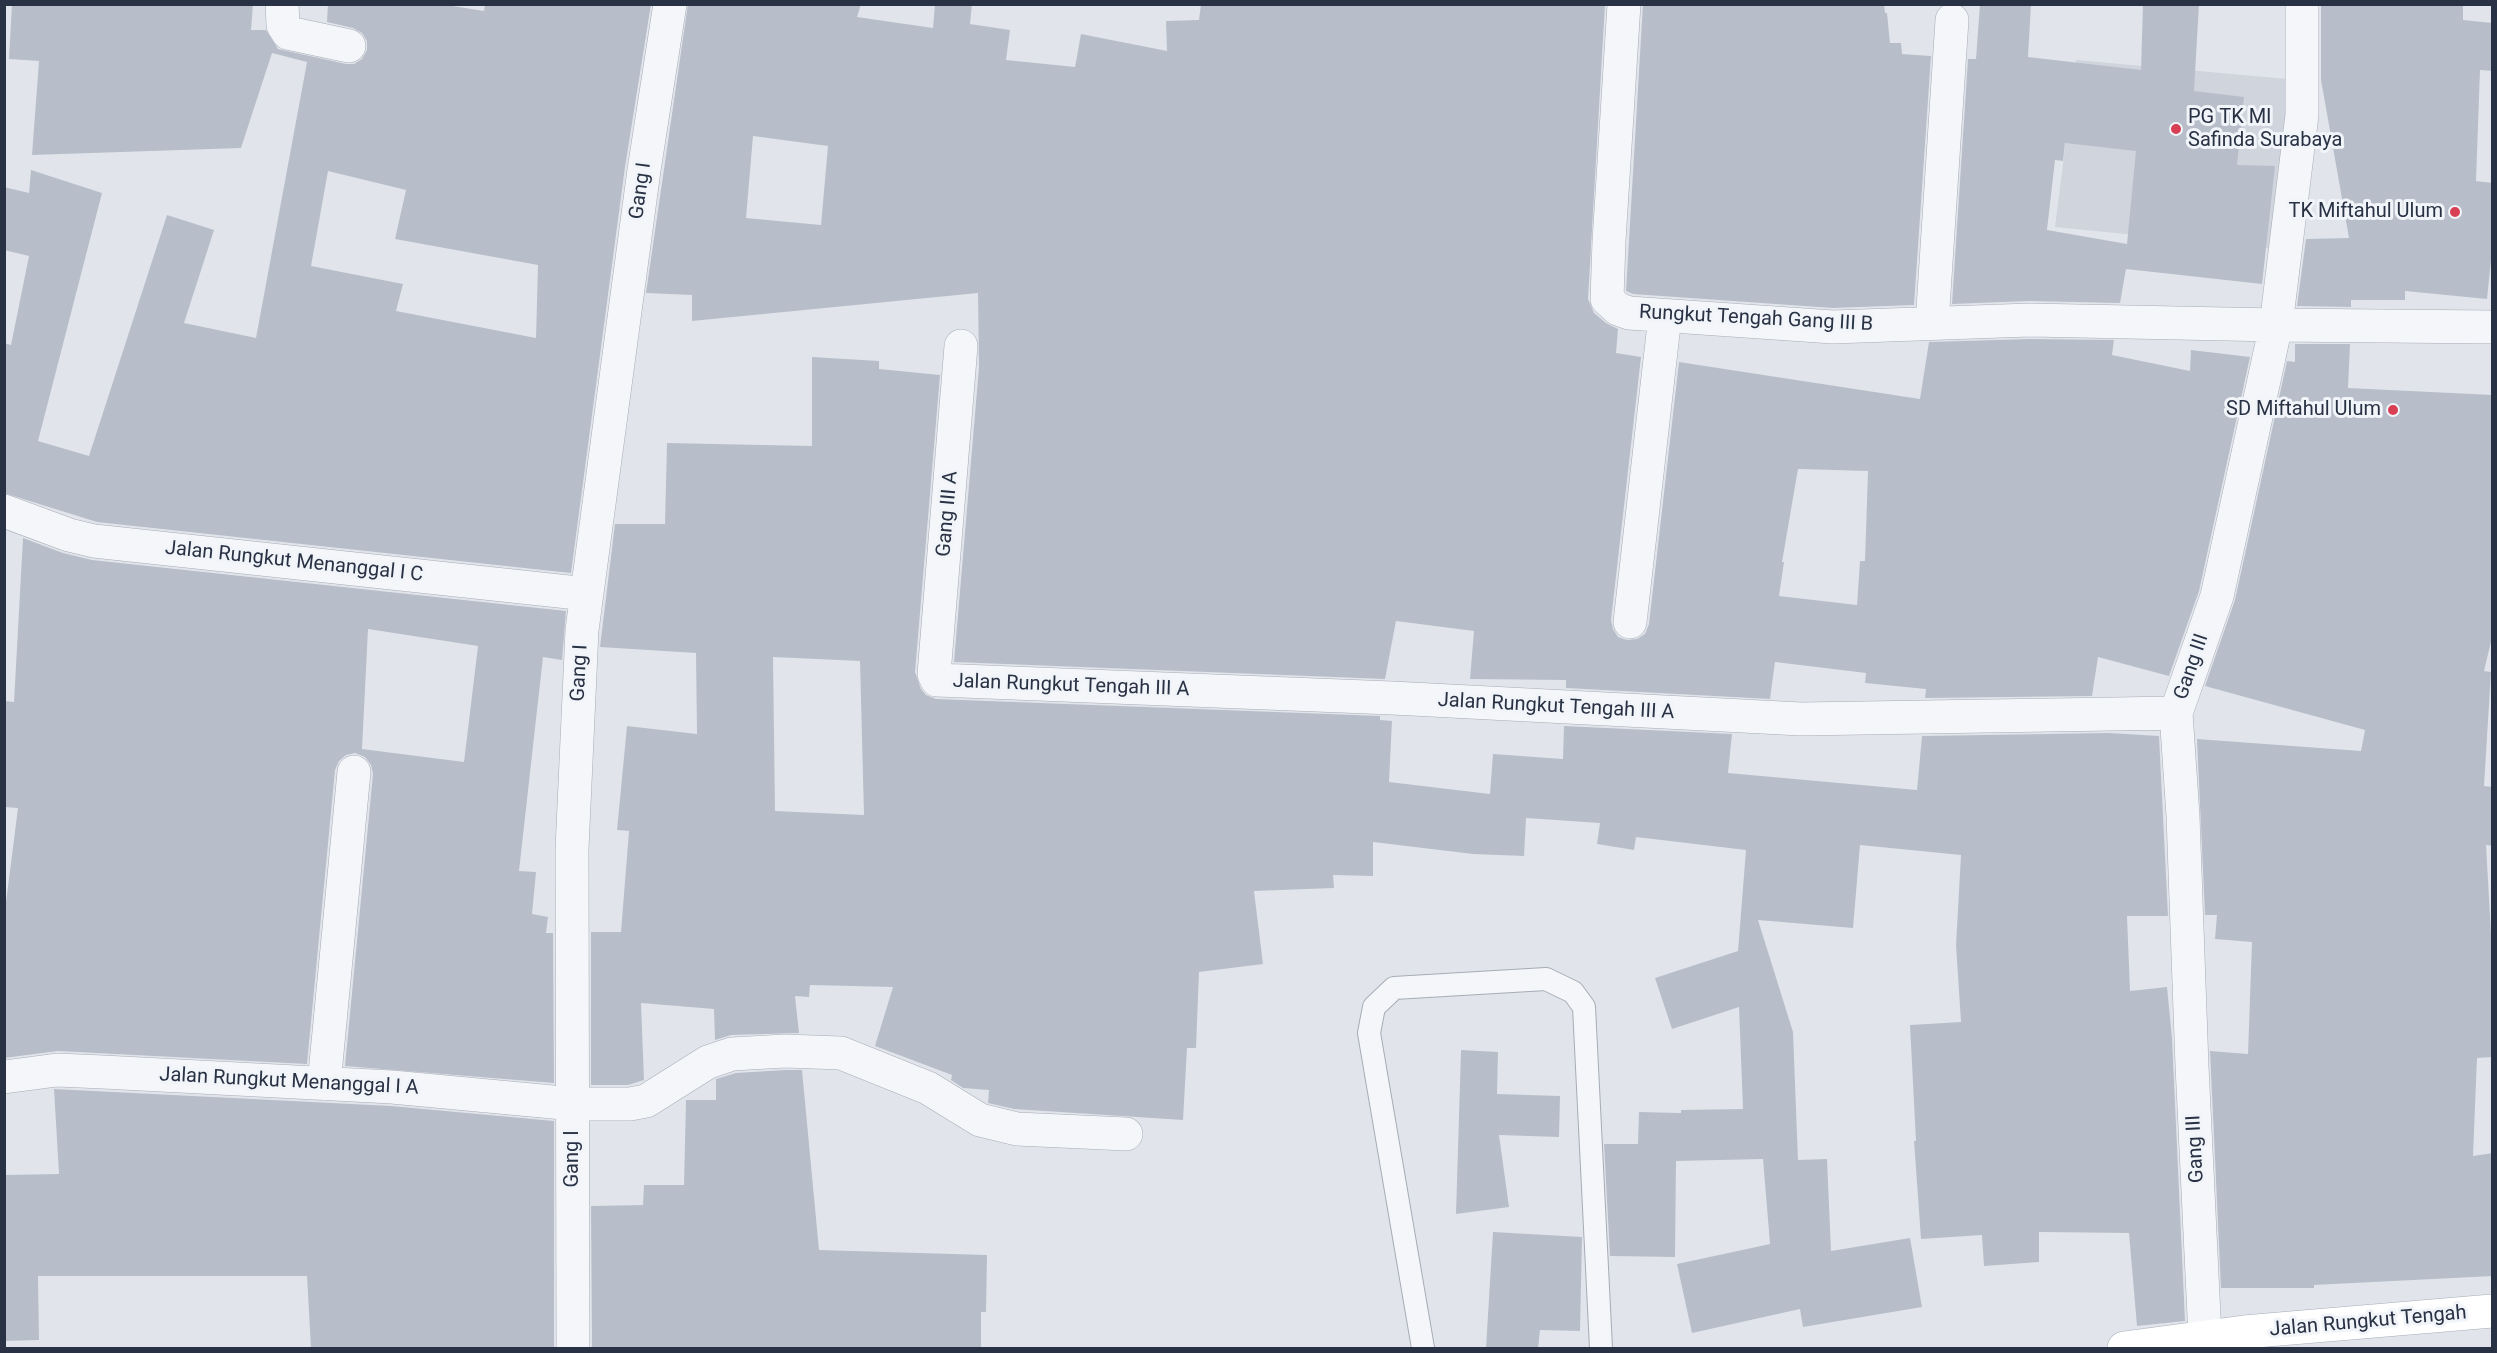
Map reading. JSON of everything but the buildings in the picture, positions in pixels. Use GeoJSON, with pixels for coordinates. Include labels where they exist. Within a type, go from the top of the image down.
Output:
{"type":"FeatureCollection","features":[{"type":"Feature","properties":{"kind":"main road","name":"Jalan Rungkut Tengah"},"geometry":{"type":"LineString","coordinates":[[2124,1348],[2205,1338],[2244,1340],[2493,1311]]}},
{"type":"Feature","properties":{"kind":"street"},"geometry":{"type":"LineString","coordinates":[[282,4],[283,26],[288,33],[349,46]]}},
{"type":"Feature","properties":{"kind":"street","name":"Gang I"},"geometry":{"type":"LineString","coordinates":[[573,1348],[572,849],[582,630],[644,170],[670,4]]}},
{"type":"Feature","properties":{"kind":"street","name":"Rungkut Tengah Gang III B"},"geometry":{"type":"LineString","coordinates":[[1624,4],[1607,299],[1618,309],[1629,313],[1833,327],[2041,320],[2493,327]]}},
{"type":"Feature","properties":{"kind":"street","name":"Gang III"},"geometry":{"type":"LineString","coordinates":[[2205,1338],[2183,816],[2176,713],[2217,596],[2276,325],[2302,115],[2302,4]]}},
{"type":"Feature","properties":{"kind":"street"},"geometry":{"type":"LineString","coordinates":[[1932,323],[1952,20]]}},
{"type":"Feature","properties":{"kind":"street"},"geometry":{"type":"LineString","coordinates":[[1630,622],[1665,316]]}},
{"type":"Feature","properties":{"kind":"street","name":"Gang III A"},"geometry":{"type":"LineString","coordinates":[[937,680],[934,674],[961,346]]}},
{"type":"Feature","properties":{"kind":"street","name":"Jalan Rungkut Menanggal I C"},"geometry":{"type":"LineString","coordinates":[[4,511],[69,535],[94,541],[587,594]]}},
{"type":"Feature","properties":{"kind":"street","name":"Jalan Rungkut Tengah III A"},"geometry":{"type":"LineString","coordinates":[[937,680],[1392,698],[1801,719],[2176,713]]}},
{"type":"Feature","properties":{"kind":"street"},"geometry":{"type":"LineString","coordinates":[[324,1083],[354,772]]}},
{"type":"Feature","properties":{"kind":"street","name":"Jalan Rungkut Menanggal I A"},"geometry":{"type":"LineString","coordinates":[[4,1077],[57,1070],[392,1087],[574,1104],[630,1104],[646,1101],[708,1062],[732,1054],[785,1051],[841,1053],[928,1088],[980,1120],[1017,1129],[1126,1134]]}},
{"type":"Feature","properties":{"kind":"lane"},"geometry":{"type":"LineString","coordinates":[[1423,1348],[1369,1033],[1374,1007],[1394,988],[1546,980],[1573,992],[1584,1007],[1601,1348]]}},
{"type":"Feature","properties":{"kind":"shaded area","name":"PG TK MI Safinda Surabaya"},"geometry":{"type":"Polygon","coordinates":[[[2076,60],[2288,79],[2276,249],[2055,227],[2076,60]]]}},
{"type":"Feature","properties":{"kind":"place","name":"PG TK MI Safinda Surabaya"},"geometry":{"type":"Point","coordinates":[2176,129]}},
{"type":"Feature","properties":{"kind":"place","name":"TK Miftahul Ulum"},"geometry":{"type":"Point","coordinates":[2455,212]}},
{"type":"Feature","properties":{"kind":"place","name":"SD Miftahul Ulum"},"geometry":{"type":"Point","coordinates":[2393,410]}}]}
